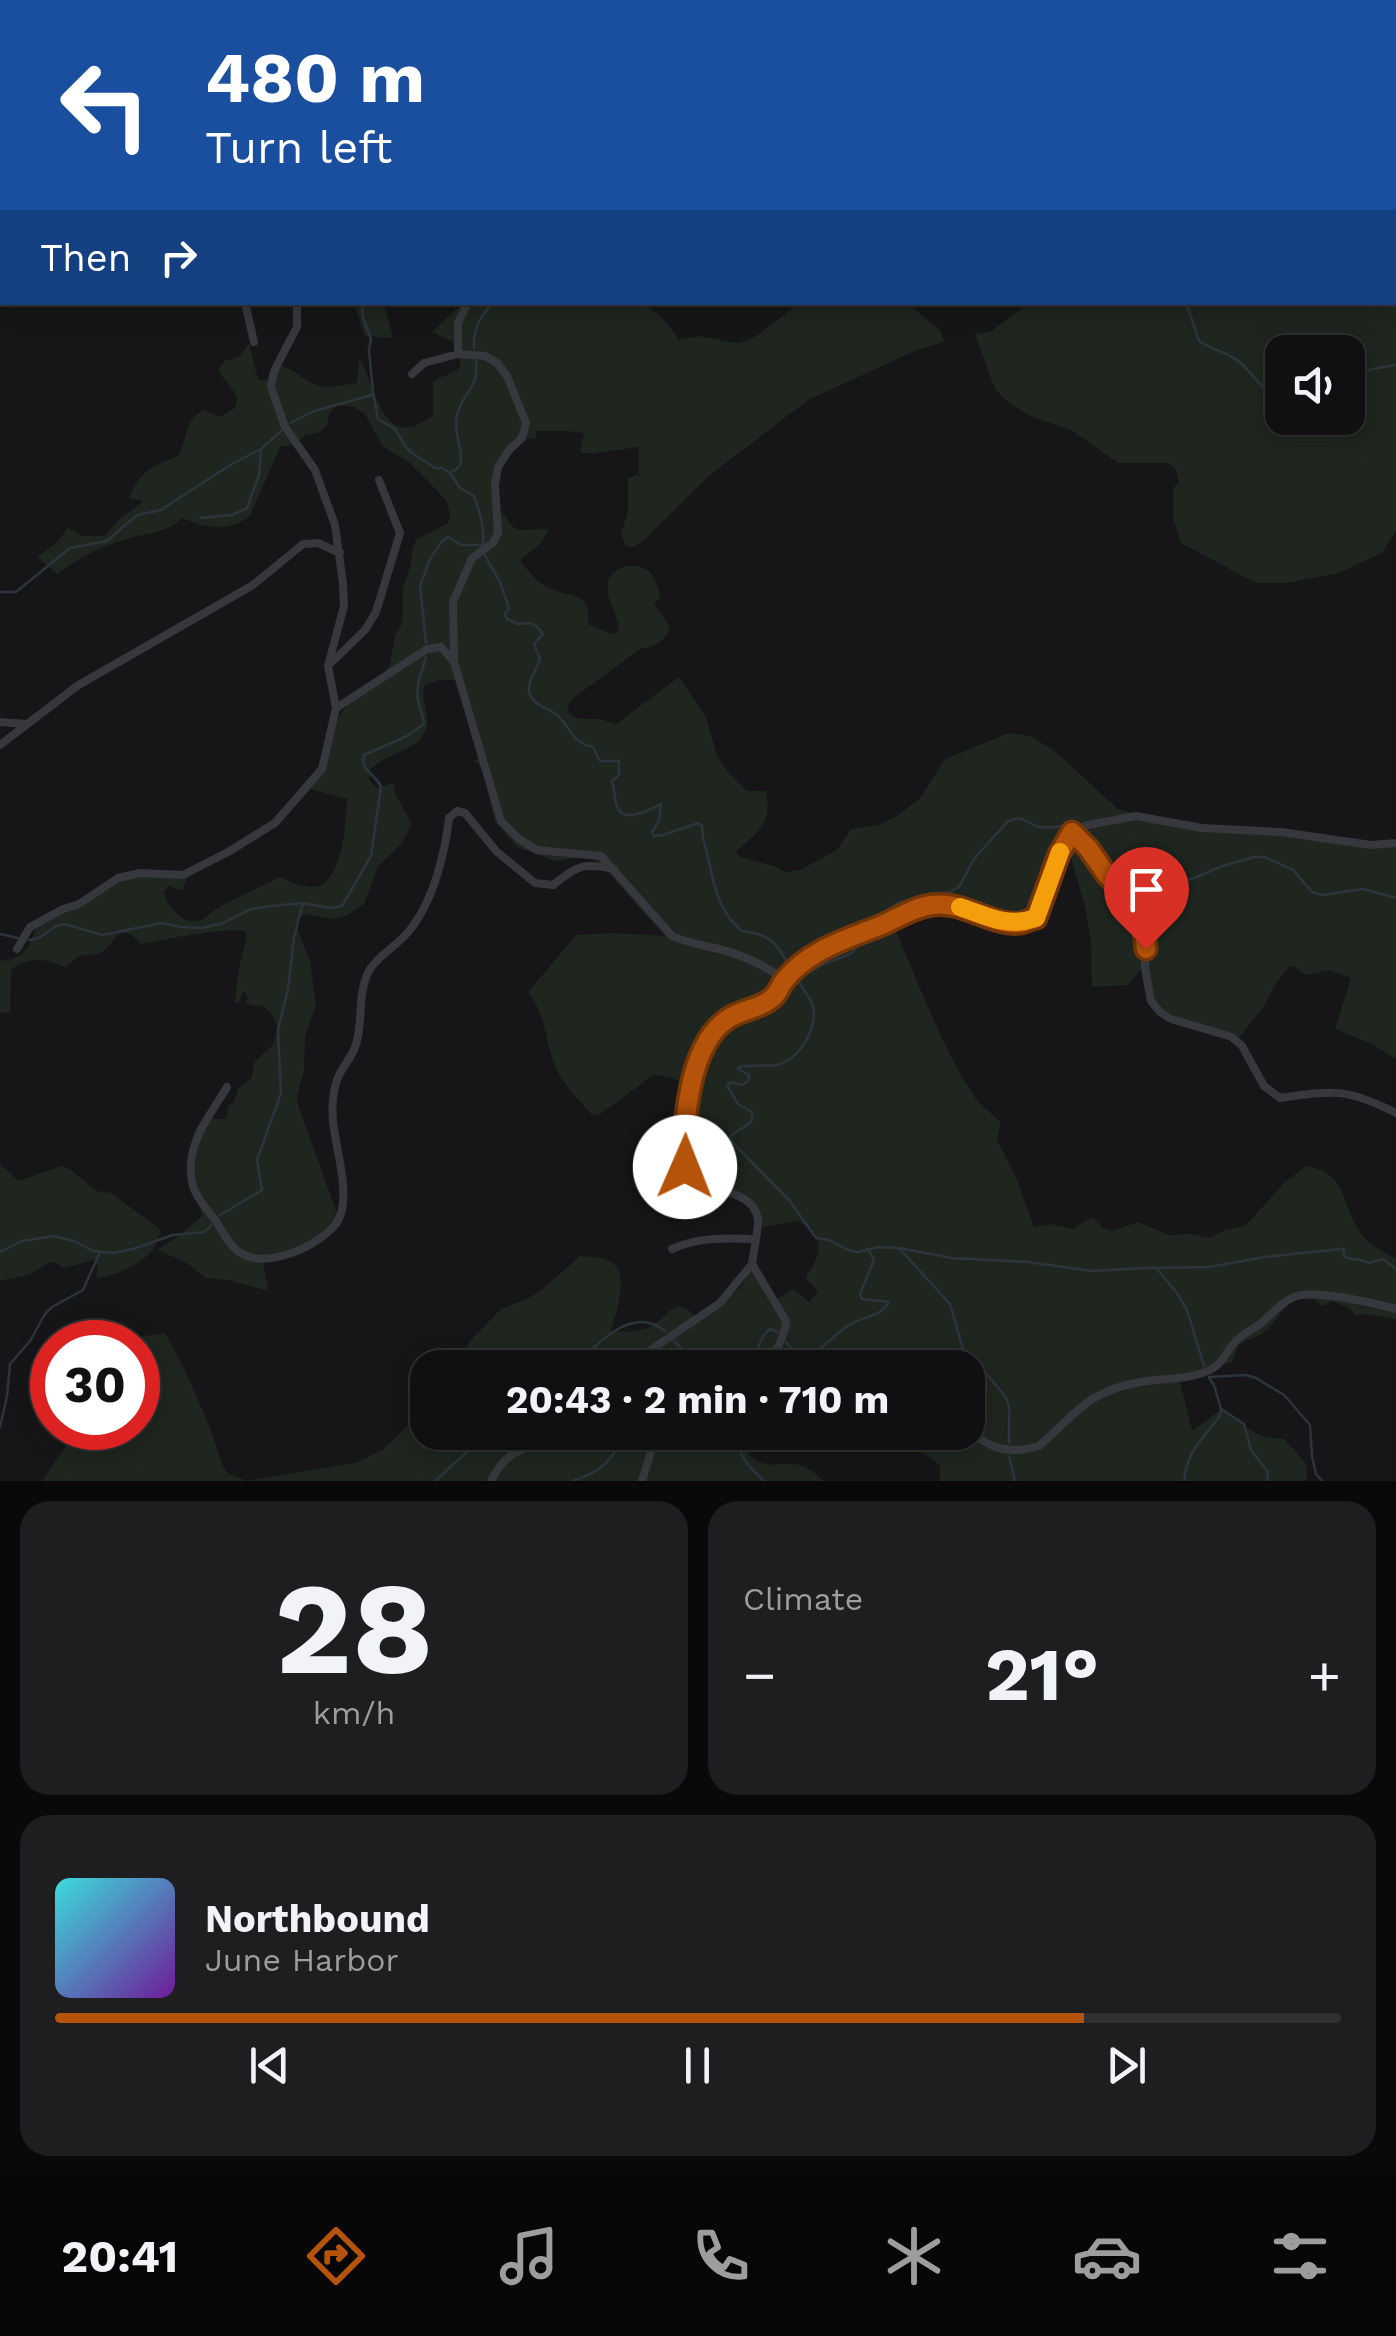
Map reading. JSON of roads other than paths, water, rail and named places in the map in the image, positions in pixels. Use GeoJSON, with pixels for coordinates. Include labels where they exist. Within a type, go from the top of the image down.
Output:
{"type":"FeatureCollection","features":[{"type":"Feature","properties":{"kind":"street"},"geometry":{"type":"LineString","coordinates":[[246,305],[254,342]]}},
{"type":"Feature","properties":{"kind":"street"},"geometry":{"type":"LineString","coordinates":[[16,948],[30,927],[79,904],[118,878],[140,873],[183,876],[276,823],[322,768],[336,708],[328,666],[344,606],[340,553],[335,525],[315,470],[285,427],[271,387],[274,372],[297,327],[298,305]]}},
{"type":"Feature","properties":{"kind":"street"},"geometry":{"type":"LineString","coordinates":[[458,354],[458,323],[467,305]]}},
{"type":"Feature","properties":{"kind":"street"},"geometry":{"type":"LineString","coordinates":[[412,374],[424,363],[458,354],[485,356],[507,376],[526,423],[522,438],[498,467],[498,533],[494,543],[472,558],[453,602],[454,662],[502,821],[518,840],[537,850],[601,856],[672,936],[745,957],[785,980]]}},
{"type":"Feature","properties":{"kind":"street"},"geometry":{"type":"LineString","coordinates":[[328,666],[365,630],[376,612],[400,533],[379,480]]}},
{"type":"Feature","properties":{"kind":"street"},"geometry":{"type":"LineString","coordinates":[[0,745],[77,686],[253,585],[304,544],[318,543],[340,553]]}},
{"type":"Feature","properties":{"kind":"street"},"geometry":{"type":"LineString","coordinates":[[336,708],[427,649],[441,647],[454,662]]}},
{"type":"Feature","properties":{"kind":"street"},"geometry":{"type":"LineString","coordinates":[[0,722],[27,724]]}},
{"type":"Feature","properties":{"kind":"street"},"geometry":{"type":"LineString","coordinates":[[227,1087],[195,1143],[191,1160],[194,1192],[236,1250],[261,1259],[285,1256],[335,1226],[341,1216],[344,1196],[333,1120],[335,1086],[354,1050],[366,978],[421,914],[445,852],[449,818],[457,812],[465,813],[496,851],[535,883],[553,884],[576,867],[593,864],[614,870]]}},
{"type":"Feature","properties":{"kind":"street"},"geometry":{"type":"LineString","coordinates":[[651,1350],[720,1303],[752,1264],[758,1219],[749,1203],[735,1194],[700,1183],[685,1167],[683,1132],[690,1085],[699,1059],[724,1021],[774,997],[785,980],[815,954],[934,904],[955,906],[1007,922],[1036,918],[1059,854],[1072,832],[1088,825],[1136,816],[1202,828],[1282,832],[1371,845],[1396,843]]}},
{"type":"Feature","properties":{"kind":"street"},"geometry":{"type":"LineString","coordinates":[[1072,832],[1142,912],[1151,1002],[1160,1012],[1232,1038],[1242,1046],[1264,1086],[1280,1098],[1340,1092],[1396,1113]]}},
{"type":"Feature","properties":{"kind":"street"},"geometry":{"type":"LineString","coordinates":[[672,1250],[702,1239],[754,1239]]}},
{"type":"Feature","properties":{"kind":"street"},"geometry":{"type":"LineString","coordinates":[[752,1264],[786,1321],[786,1331],[776,1349]]}},
{"type":"Feature","properties":{"kind":"street"},"geometry":{"type":"LineString","coordinates":[[985,1444],[998,1450],[1039,1446],[1098,1394],[1212,1369],[1228,1354],[1233,1343],[1299,1294],[1396,1309]]}},
{"type":"Feature","properties":{"kind":"street"},"geometry":{"type":"LineString","coordinates":[[491,1481],[500,1462],[520,1450]]}},
{"type":"Feature","properties":{"kind":"street"},"geometry":{"type":"LineString","coordinates":[[642,1481],[651,1450]]}},
{"type":"Feature","properties":{"kind":"waterway"},"geometry":{"type":"LineString","coordinates":[[362,305],[371,339],[378,419],[395,429],[412,453],[450,473],[460,488],[474,496],[483,527],[483,546]]}},
{"type":"Feature","properties":{"kind":"waterway"},"geometry":{"type":"LineString","coordinates":[[474,348],[478,323],[491,305]]}},
{"type":"Feature","properties":{"kind":"waterway"},"geometry":{"type":"LineString","coordinates":[[1187,305],[1199,341],[1237,360],[1265,389]]}},
{"type":"Feature","properties":{"kind":"waterway"},"geometry":{"type":"LineString","coordinates":[[451,472],[460,464],[456,422],[475,379],[476,361]]}},
{"type":"Feature","properties":{"kind":"waterway"},"geometry":{"type":"LineString","coordinates":[[1365,372],[1396,365]]}},
{"type":"Feature","properties":{"kind":"waterway"},"geometry":{"type":"LineString","coordinates":[[290,423],[314,411],[372,395]]}},
{"type":"Feature","properties":{"kind":"waterway"},"geometry":{"type":"LineString","coordinates":[[0,592],[16,592],[70,548],[107,541],[137,515],[161,510],[261,449],[281,431]]}},
{"type":"Feature","properties":{"kind":"waterway"},"geometry":{"type":"LineString","coordinates":[[200,518],[232,515],[247,508],[259,475],[261,451]]}},
{"type":"Feature","properties":{"kind":"waterway"},"geometry":{"type":"LineString","coordinates":[[426,643],[420,586],[431,557],[448,537],[461,545],[481,545]]}},
{"type":"Feature","properties":{"kind":"waterway"},"geometry":{"type":"LineString","coordinates":[[484,554],[500,582],[509,608],[507,619],[532,624],[543,634],[534,644],[540,659],[529,686],[533,700],[558,716],[580,742],[593,747],[600,761],[619,761],[619,775],[612,781],[620,812],[637,814],[661,804],[654,836],[698,823],[702,826],[714,884],[724,910],[742,931],[772,941],[791,969]]}},
{"type":"Feature","properties":{"kind":"waterway"},"geometry":{"type":"LineString","coordinates":[[29,940],[65,924],[102,935],[162,923],[202,928],[251,909],[272,906],[342,906],[371,856],[381,787],[366,769],[364,755],[424,724],[417,694],[426,657]]}},
{"type":"Feature","properties":{"kind":"waterway"},"geometry":{"type":"LineString","coordinates":[[868,926],[898,903],[959,887],[974,859],[1008,821],[1022,819],[1044,827],[1074,825]]}},
{"type":"Feature","properties":{"kind":"waterway"},"geometry":{"type":"LineString","coordinates":[[1084,833],[1120,877],[1144,891],[1265,857],[1293,870],[1312,892],[1322,895],[1363,889],[1396,898]]}},
{"type":"Feature","properties":{"kind":"waterway"},"geometry":{"type":"LineString","coordinates":[[220,1215],[262,1190],[257,1160],[281,1093],[278,1030],[294,937],[304,905]]}},
{"type":"Feature","properties":{"kind":"waterway"},"geometry":{"type":"LineString","coordinates":[[0,934],[18,938]]}},
{"type":"Feature","properties":{"kind":"waterway"},"geometry":{"type":"LineString","coordinates":[[798,979],[852,953],[864,938]]}},
{"type":"Feature","properties":{"kind":"waterway"},"geometry":{"type":"LineString","coordinates":[[796,976],[814,1012],[807,1039],[788,1061],[739,1067],[749,1075],[748,1081],[727,1085],[738,1104],[752,1112],[751,1121],[731,1136],[732,1142],[789,1200],[816,1238],[858,1252],[878,1247],[899,1248],[952,1258],[1028,1262],[1092,1271],[1209,1267],[1340,1249],[1344,1249],[1347,1258],[1369,1263],[1383,1259],[1396,1269]]}},
{"type":"Feature","properties":{"kind":"waterway"},"geometry":{"type":"LineString","coordinates":[[0,1252],[22,1241],[54,1236],[93,1251],[113,1253],[173,1235],[205,1232],[211,1225]]}},
{"type":"Feature","properties":{"kind":"waterway"},"geometry":{"type":"LineString","coordinates":[[900,1249],[950,1304],[968,1358],[1005,1396],[1009,1406],[1009,1443]]}},
{"type":"Feature","properties":{"kind":"waterway"},"geometry":{"type":"LineString","coordinates":[[817,1350],[849,1325],[877,1313],[889,1302],[862,1299],[860,1294],[874,1260],[869,1251]]}},
{"type":"Feature","properties":{"kind":"waterway"},"geometry":{"type":"LineString","coordinates":[[0,1427],[10,1364],[30,1341],[45,1314],[83,1290],[100,1252]]}},
{"type":"Feature","properties":{"kind":"waterway"},"geometry":{"type":"LineString","coordinates":[[1157,1269],[1187,1310],[1204,1366]]}},
{"type":"Feature","properties":{"kind":"waterway"},"geometry":{"type":"LineString","coordinates":[[593,1350],[628,1325],[653,1324],[665,1331]]}},
{"type":"Feature","properties":{"kind":"waterway"},"geometry":{"type":"LineString","coordinates":[[674,1341],[691,1358],[701,1361],[718,1356],[739,1358],[756,1351],[770,1329],[778,1332]]}},
{"type":"Feature","properties":{"kind":"waterway"},"geometry":{"type":"LineString","coordinates":[[786,1342],[793,1350]]}},
{"type":"Feature","properties":{"kind":"waterway"},"geometry":{"type":"LineString","coordinates":[[1209,1377],[1246,1375],[1284,1395],[1310,1425],[1312,1456],[1322,1481]]}},
{"type":"Feature","properties":{"kind":"waterway"},"geometry":{"type":"LineString","coordinates":[[1209,1378],[1221,1409],[1244,1424],[1251,1450],[1268,1472],[1267,1481]]}},
{"type":"Feature","properties":{"kind":"waterway"},"geometry":{"type":"LineString","coordinates":[[1184,1481],[1192,1453],[1221,1410]]}},
{"type":"Feature","properties":{"kind":"waterway"},"geometry":{"type":"LineString","coordinates":[[435,1481],[469,1450]]}},
{"type":"Feature","properties":{"kind":"waterway"},"geometry":{"type":"LineString","coordinates":[[573,1481],[591,1474],[616,1450]]}},
{"type":"Feature","properties":{"kind":"waterway"},"geometry":{"type":"LineString","coordinates":[[739,1450],[764,1481]]}},
{"type":"Feature","properties":{"kind":"waterway"},"geometry":{"type":"LineString","coordinates":[[1009,1456],[1015,1481]]}}]}
